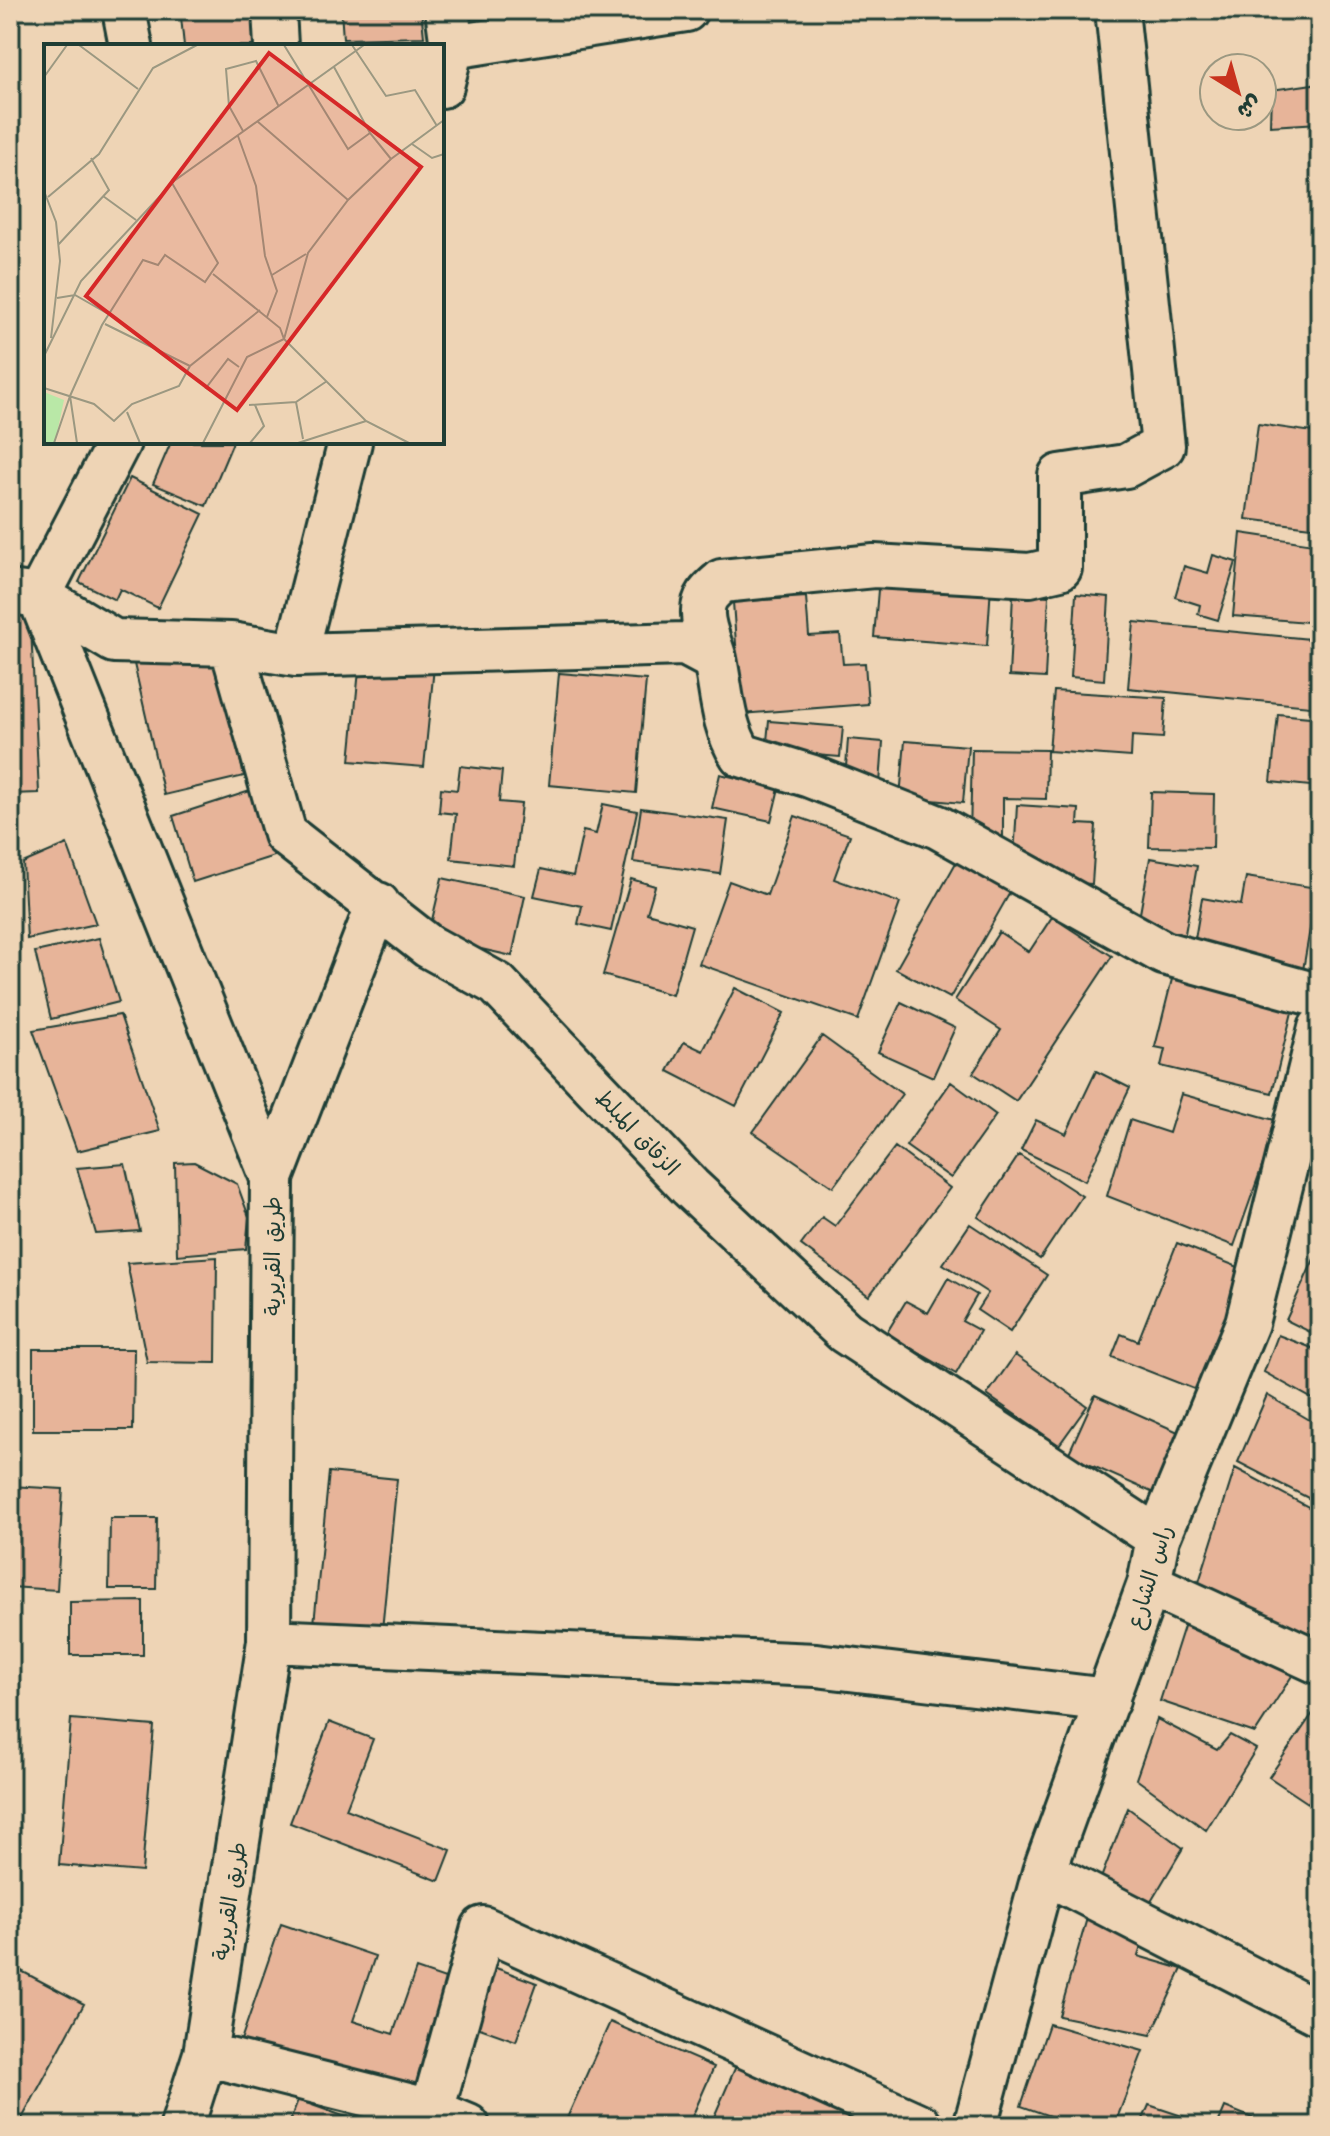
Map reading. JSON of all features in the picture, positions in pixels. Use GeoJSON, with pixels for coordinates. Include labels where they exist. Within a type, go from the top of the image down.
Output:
{"type":"FeatureCollection","features":[{"type":"Feature","properties":{"kind":"street"},"geometry":{"type":"LineString","coordinates":[[124,10],[131,44]]}},
{"type":"Feature","properties":{"kind":"street"},"geometry":{"type":"LineString","coordinates":[[274,10],[276,44]]}},
{"type":"Feature","properties":{"kind":"street"},"geometry":{"type":"LineString","coordinates":[[447,48],[686,10]]}},
{"type":"Feature","properties":{"kind":"street"},"geometry":{"type":"LineString","coordinates":[[1117,10],[1163,446],[1126,466],[1060,476],[1060,568],[1030,575],[874,566],[722,581],[705,597],[702,613],[715,660],[726,725],[730,739],[741,755],[810,776],[938,827],[1164,953],[1320,996]]}},
{"type":"Feature","properties":{"kind":"street"},"geometry":{"type":"LineString","coordinates":[[118,444],[25,594],[114,641],[231,644],[296,655],[685,644],[715,660]]}},
{"type":"Feature","properties":{"kind":"street"},"geometry":{"type":"LineString","coordinates":[[296,655],[349,444]]}},
{"type":"Feature","properties":{"kind":"street","name":"طريق القريرية"},"geometry":{"type":"LineString","coordinates":[[25,594],[272,1178],[269,1641],[205,2054],[182,2126]]}},
{"type":"Feature","properties":{"kind":"street","name":"الزقاق المبلط"},"geometry":{"type":"LineString","coordinates":[[231,644],[285,834],[428,946],[497,984],[690,1187],[845,1332],[1158,1538]]}},
{"type":"Feature","properties":{"kind":"street"},"geometry":{"type":"LineString","coordinates":[[272,1178],[378,904]]}},
{"type":"Feature","properties":{"kind":"street","name":"راس الشارع"},"geometry":{"type":"LineString","coordinates":[[975,2126],[1044,1872],[1149,1584],[1158,1538],[1247,1323],[1320,1028]]}},
{"type":"Feature","properties":{"kind":"street"},"geometry":{"type":"LineString","coordinates":[[1149,1584],[1320,1663]]}},
{"type":"Feature","properties":{"kind":"street"},"geometry":{"type":"LineString","coordinates":[[269,1641],[816,1665],[1108,1700]]}},
{"type":"Feature","properties":{"kind":"street"},"geometry":{"type":"LineString","coordinates":[[1044,1872],[1320,2014]]}},
{"type":"Feature","properties":{"kind":"street"},"geometry":{"type":"LineString","coordinates":[[205,2054],[450,2118],[483,1928],[921,2126]]}},
{"type":"Feature","properties":{"kind":"building"},"geometry":{"type":"Polygon","coordinates":[[[260,10],[264,44],[184,44],[181,17],[260,10]]]}},
{"type":"Feature","properties":{"kind":"building"},"geometry":{"type":"Polygon","coordinates":[[[341,10],[421,10],[424,37],[343,39],[341,10]]]}},
{"type":"Feature","properties":{"kind":"building"},"geometry":{"type":"Polygon","coordinates":[[[1310,10],[1320,10],[1320,68],[1314,69],[1310,10]]]}},
{"type":"Feature","properties":{"kind":"building"},"geometry":{"type":"Polygon","coordinates":[[[1320,83],[1320,123],[1278,126],[1278,89],[1320,83]]]}},
{"type":"Feature","properties":{"kind":"building"},"geometry":{"type":"Polygon","coordinates":[[[1258,424],[1320,433],[1320,528],[1246,519],[1258,424]]]}},
{"type":"Feature","properties":{"kind":"building"},"geometry":{"type":"Polygon","coordinates":[[[170,444],[232,444],[206,506],[153,484],[170,444]]]}},
{"type":"Feature","properties":{"kind":"building"},"geometry":{"type":"Polygon","coordinates":[[[130,478],[203,514],[158,608],[120,589],[115,600],[79,582],[130,478]]]}},
{"type":"Feature","properties":{"kind":"building"},"geometry":{"type":"Polygon","coordinates":[[[1241,533],[1320,545],[1320,623],[1233,616],[1241,533]]]}},
{"type":"Feature","properties":{"kind":"building"},"geometry":{"type":"Polygon","coordinates":[[[1213,555],[1236,562],[1218,620],[1198,614],[1200,605],[1175,597],[1184,566],[1208,573],[1213,555]]]}},
{"type":"Feature","properties":{"kind":"building"},"geometry":{"type":"Polygon","coordinates":[[[879,578],[991,586],[987,646],[874,637],[879,578]]]}},
{"type":"Feature","properties":{"kind":"building"},"geometry":{"type":"Polygon","coordinates":[[[1013,594],[1049,596],[1045,678],[1009,676],[1013,594]]]}},
{"type":"Feature","properties":{"kind":"building"},"geometry":{"type":"Polygon","coordinates":[[[1076,594],[1109,597],[1104,680],[1071,677],[1076,594]]]}},
{"type":"Feature","properties":{"kind":"building"},"geometry":{"type":"Polygon","coordinates":[[[806,597],[809,636],[840,634],[843,664],[865,663],[868,704],[741,714],[733,602],[806,597]]]}},
{"type":"Feature","properties":{"kind":"building"},"geometry":{"type":"Polygon","coordinates":[[[30,607],[39,793],[10,794],[10,608],[30,607]]]}},
{"type":"Feature","properties":{"kind":"building"},"geometry":{"type":"Polygon","coordinates":[[[1134,622],[1320,640],[1320,707],[1128,688],[1134,622]]]}},
{"type":"Feature","properties":{"kind":"building"},"geometry":{"type":"Polygon","coordinates":[[[129,642],[215,655],[244,776],[164,795],[129,642]]]}},
{"type":"Feature","properties":{"kind":"building"},"geometry":{"type":"Polygon","coordinates":[[[360,660],[434,667],[424,767],[350,761],[360,660]]]}},
{"type":"Feature","properties":{"kind":"building"},"geometry":{"type":"Polygon","coordinates":[[[559,673],[646,680],[636,793],[549,785],[559,673]]]}},
{"type":"Feature","properties":{"kind":"building"},"geometry":{"type":"Polygon","coordinates":[[[1054,691],[1166,698],[1163,738],[1132,736],[1131,757],[1049,751],[1054,691]]]}},
{"type":"Feature","properties":{"kind":"building"},"geometry":{"type":"Polygon","coordinates":[[[1278,714],[1320,718],[1320,787],[1271,782],[1278,714]]]}},
{"type":"Feature","properties":{"kind":"building"},"geometry":{"type":"Polygon","coordinates":[[[769,721],[843,727],[840,757],[766,751],[769,721]]]}},
{"type":"Feature","properties":{"kind":"building"},"geometry":{"type":"Polygon","coordinates":[[[848,739],[883,742],[880,784],[845,781],[848,739]]]}},
{"type":"Feature","properties":{"kind":"building"},"geometry":{"type":"Polygon","coordinates":[[[905,741],[968,746],[963,803],[900,797],[905,741]]]}},
{"type":"Feature","properties":{"kind":"building"},"geometry":{"type":"Polygon","coordinates":[[[972,749],[1047,750],[1046,799],[1003,798],[1003,838],[970,837],[972,749]]]}},
{"type":"Feature","properties":{"kind":"building"},"geometry":{"type":"Polygon","coordinates":[[[460,766],[502,771],[499,802],[521,804],[514,866],[451,859],[456,814],[439,812],[441,788],[457,790],[460,766]]]}},
{"type":"Feature","properties":{"kind":"building"},"geometry":{"type":"Polygon","coordinates":[[[720,774],[779,788],[771,821],[712,808],[720,774]]]}},
{"type":"Feature","properties":{"kind":"building"},"geometry":{"type":"Polygon","coordinates":[[[253,790],[274,856],[193,882],[173,816],[253,790]]]}},
{"type":"Feature","properties":{"kind":"building"},"geometry":{"type":"Polygon","coordinates":[[[1151,792],[1214,794],[1213,848],[1149,847],[1151,792]]]}},
{"type":"Feature","properties":{"kind":"building"},"geometry":{"type":"Polygon","coordinates":[[[603,804],[637,811],[611,931],[578,924],[582,906],[534,896],[541,869],[573,876],[583,831],[596,834],[603,804]]]}},
{"type":"Feature","properties":{"kind":"building"},"geometry":{"type":"Polygon","coordinates":[[[1017,805],[1079,809],[1078,824],[1096,825],[1092,884],[1043,881],[1044,860],[1014,858],[1017,805]]]}},
{"type":"Feature","properties":{"kind":"building"},"geometry":{"type":"Polygon","coordinates":[[[641,808],[728,820],[720,874],[633,862],[641,808]]]}},
{"type":"Feature","properties":{"kind":"building"},"geometry":{"type":"Polygon","coordinates":[[[795,816],[850,835],[834,879],[900,903],[858,1020],[699,964],[729,881],[767,895],[795,816]]]}},
{"type":"Feature","properties":{"kind":"building"},"geometry":{"type":"Polygon","coordinates":[[[67,844],[96,924],[27,939],[23,863],[67,844]]]}},
{"type":"Feature","properties":{"kind":"building"},"geometry":{"type":"Polygon","coordinates":[[[1150,858],[1197,866],[1184,939],[1137,930],[1150,858]]]}},
{"type":"Feature","properties":{"kind":"building"},"geometry":{"type":"Polygon","coordinates":[[[958,859],[1012,889],[950,998],[896,969],[958,859]]]}},
{"type":"Feature","properties":{"kind":"building"},"geometry":{"type":"Polygon","coordinates":[[[1246,877],[1317,888],[1303,970],[1193,951],[1202,898],[1241,905],[1246,877]]]}},
{"type":"Feature","properties":{"kind":"building"},"geometry":{"type":"Polygon","coordinates":[[[442,878],[525,896],[512,956],[428,937],[442,878]]]}},
{"type":"Feature","properties":{"kind":"building"},"geometry":{"type":"Polygon","coordinates":[[[631,879],[655,886],[647,913],[692,926],[672,995],[603,975],[631,879]]]}},
{"type":"Feature","properties":{"kind":"building"},"geometry":{"type":"Polygon","coordinates":[[[1052,917],[1112,956],[1016,1101],[973,1073],[1001,1030],[955,1000],[999,932],[1029,952],[1052,917]]]}},
{"type":"Feature","properties":{"kind":"building"},"geometry":{"type":"Polygon","coordinates":[[[99,938],[119,1002],[51,1019],[35,952],[99,938]]]}},
{"type":"Feature","properties":{"kind":"building"},"geometry":{"type":"Polygon","coordinates":[[[1173,975],[1294,1004],[1272,1093],[1161,1066],[1165,1049],[1155,1047],[1173,975]]]}},
{"type":"Feature","properties":{"kind":"building"},"geometry":{"type":"Polygon","coordinates":[[[735,988],[784,1013],[736,1106],[668,1071],[684,1042],[703,1051],[735,988]]]}},
{"type":"Feature","properties":{"kind":"building"},"geometry":{"type":"Polygon","coordinates":[[[901,1002],[955,1028],[933,1077],[878,1052],[901,1002]]]}},
{"type":"Feature","properties":{"kind":"building"},"geometry":{"type":"Polygon","coordinates":[[[120,1015],[160,1131],[77,1151],[33,1030],[120,1015]]]}},
{"type":"Feature","properties":{"kind":"building"},"geometry":{"type":"Polygon","coordinates":[[[822,1036],[902,1094],[833,1187],[753,1132],[822,1036]]]}},
{"type":"Feature","properties":{"kind":"building"},"geometry":{"type":"Polygon","coordinates":[[[1096,1071],[1130,1088],[1085,1181],[1021,1150],[1036,1120],[1066,1134],[1096,1071]]]}},
{"type":"Feature","properties":{"kind":"building"},"geometry":{"type":"Polygon","coordinates":[[[951,1082],[996,1115],[951,1178],[906,1146],[951,1082]]]}},
{"type":"Feature","properties":{"kind":"building"},"geometry":{"type":"Polygon","coordinates":[[[1181,1094],[1278,1121],[1234,1246],[1107,1196],[1130,1120],[1169,1133],[1181,1094]]]}},
{"type":"Feature","properties":{"kind":"building"},"geometry":{"type":"Polygon","coordinates":[[[895,1147],[950,1188],[869,1296],[801,1245],[822,1217],[835,1226],[895,1147]]]}},
{"type":"Feature","properties":{"kind":"building"},"geometry":{"type":"Polygon","coordinates":[[[1019,1155],[1082,1196],[1040,1259],[978,1217],[1019,1155]]]}},
{"type":"Feature","properties":{"kind":"building"},"geometry":{"type":"Polygon","coordinates":[[[194,1162],[237,1184],[249,1217],[246,1249],[177,1255],[175,1163],[194,1162]]]}},
{"type":"Feature","properties":{"kind":"building"},"geometry":{"type":"Polygon","coordinates":[[[125,1164],[140,1231],[96,1234],[77,1168],[125,1164]]]}},
{"type":"Feature","properties":{"kind":"building"},"geometry":{"type":"Polygon","coordinates":[[[970,1224],[1047,1275],[1010,1332],[977,1310],[988,1293],[943,1264],[970,1224]]]}},
{"type":"Feature","properties":{"kind":"building"},"geometry":{"type":"Polygon","coordinates":[[[1177,1243],[1246,1270],[1199,1391],[1112,1357],[1121,1334],[1138,1341],[1177,1243]]]}},
{"type":"Feature","properties":{"kind":"building"},"geometry":{"type":"Polygon","coordinates":[[[1320,1246],[1320,1337],[1286,1320],[1320,1246]]]}},
{"type":"Feature","properties":{"kind":"building"},"geometry":{"type":"Polygon","coordinates":[[[217,1257],[216,1363],[147,1362],[127,1263],[217,1257]]]}},
{"type":"Feature","properties":{"kind":"building"},"geometry":{"type":"Polygon","coordinates":[[[948,1278],[977,1295],[962,1321],[980,1331],[956,1374],[886,1334],[906,1301],[928,1313],[948,1278]]]}},
{"type":"Feature","properties":{"kind":"building"},"geometry":{"type":"Polygon","coordinates":[[[1278,1335],[1320,1351],[1320,1403],[1264,1372],[1278,1335]]]}},
{"type":"Feature","properties":{"kind":"building"},"geometry":{"type":"Polygon","coordinates":[[[33,1349],[134,1349],[133,1430],[33,1430],[33,1349]]]}},
{"type":"Feature","properties":{"kind":"building"},"geometry":{"type":"Polygon","coordinates":[[[1015,1355],[1087,1406],[1059,1445],[987,1395],[1015,1355]]]}},
{"type":"Feature","properties":{"kind":"building"},"geometry":{"type":"Polygon","coordinates":[[[1095,1395],[1185,1435],[1158,1495],[1068,1455],[1095,1395]]]}},
{"type":"Feature","properties":{"kind":"building"},"geometry":{"type":"Polygon","coordinates":[[[1267,1395],[1320,1426],[1320,1504],[1238,1462],[1267,1395]]]}},
{"type":"Feature","properties":{"kind":"building"},"geometry":{"type":"Polygon","coordinates":[[[1235,1468],[1320,1513],[1320,1630],[1311,1651],[1193,1601],[1235,1468]]]}},
{"type":"Feature","properties":{"kind":"building"},"geometry":{"type":"Polygon","coordinates":[[[329,1472],[397,1479],[382,1630],[314,1624],[329,1472]]]}},
{"type":"Feature","properties":{"kind":"building"},"geometry":{"type":"Polygon","coordinates":[[[10,1486],[63,1489],[57,1590],[10,1587],[10,1486]]]}},
{"type":"Feature","properties":{"kind":"building"},"geometry":{"type":"Polygon","coordinates":[[[110,1518],[157,1518],[156,1589],[109,1589],[110,1518]]]}},
{"type":"Feature","properties":{"kind":"building"},"geometry":{"type":"Polygon","coordinates":[[[143,1601],[143,1655],[70,1655],[70,1602],[143,1601]]]}},
{"type":"Feature","properties":{"kind":"building"},"geometry":{"type":"Polygon","coordinates":[[[1187,1617],[1299,1665],[1255,1733],[1160,1701],[1187,1617]]]}},
{"type":"Feature","properties":{"kind":"building"},"geometry":{"type":"Polygon","coordinates":[[[1320,1703],[1320,1786],[1308,1803],[1269,1777],[1320,1703]]]}},
{"type":"Feature","properties":{"kind":"building"},"geometry":{"type":"Polygon","coordinates":[[[71,1719],[154,1726],[142,1872],[59,1865],[71,1719]]]}},
{"type":"Feature","properties":{"kind":"building"},"geometry":{"type":"Polygon","coordinates":[[[1157,1719],[1217,1750],[1230,1735],[1256,1749],[1206,1830],[1136,1779],[1157,1719]]]}},
{"type":"Feature","properties":{"kind":"building"},"geometry":{"type":"Polygon","coordinates":[[[329,1722],[373,1739],[346,1809],[451,1850],[439,1881],[290,1823],[329,1722]]]}},
{"type":"Feature","properties":{"kind":"building"},"geometry":{"type":"Polygon","coordinates":[[[1128,1808],[1183,1848],[1146,1910],[1098,1886],[1128,1808]]]}},
{"type":"Feature","properties":{"kind":"building"},"geometry":{"type":"Polygon","coordinates":[[[1089,1911],[1145,1934],[1138,1956],[1182,1969],[1151,2035],[1059,2016],[1089,1911]]]}},
{"type":"Feature","properties":{"kind":"building"},"geometry":{"type":"Polygon","coordinates":[[[281,1924],[375,1956],[353,2021],[393,2034],[416,1969],[454,1982],[414,2098],[241,2040],[281,1924]]]}},
{"type":"Feature","properties":{"kind":"building"},"geometry":{"type":"Polygon","coordinates":[[[485,1964],[537,1983],[516,2041],[463,2022],[485,1964]]]}},
{"type":"Feature","properties":{"kind":"building"},"geometry":{"type":"Polygon","coordinates":[[[10,1965],[84,2004],[18,2126],[10,2126],[10,1965]]]}},
{"type":"Feature","properties":{"kind":"building"},"geometry":{"type":"Polygon","coordinates":[[[610,2022],[714,2067],[688,2126],[585,2126],[567,2118],[610,2022]]]}},
{"type":"Feature","properties":{"kind":"building"},"geometry":{"type":"Polygon","coordinates":[[[1049,2024],[1143,2051],[1114,2126],[1078,2126],[1021,2106],[1049,2024]]]}},
{"type":"Feature","properties":{"kind":"building"},"geometry":{"type":"Polygon","coordinates":[[[736,2066],[858,2118],[855,2126],[710,2126],[736,2066]]]}},
{"type":"Feature","properties":{"kind":"building"},"geometry":{"type":"Polygon","coordinates":[[[298,2100],[371,2126],[288,2126],[298,2100]]]}},
{"type":"Feature","properties":{"kind":"building"},"geometry":{"type":"Polygon","coordinates":[[[1149,2105],[1200,2122],[1199,2126],[1140,2126],[1149,2105]]]}},
{"type":"Feature","properties":{"kind":"building"},"geometry":{"type":"Polygon","coordinates":[[[1225,2107],[1265,2123],[1264,2126],[1217,2126],[1225,2107]]]}}]}
